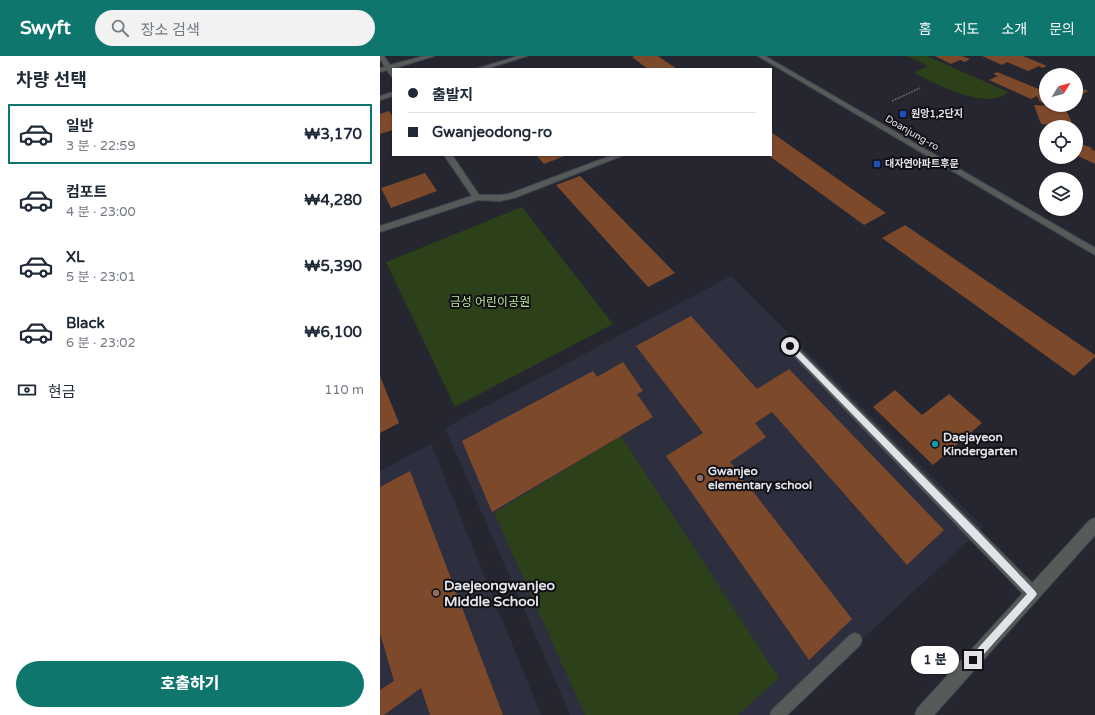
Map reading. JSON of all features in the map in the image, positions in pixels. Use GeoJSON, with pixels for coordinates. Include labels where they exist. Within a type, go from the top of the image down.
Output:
{"type":"FeatureCollection","features":[{"type":"Feature","properties":{"kind":"street"},"geometry":{"type":"LineString","coordinates":[[381,56],[392,73]]}},
{"type":"Feature","properties":{"kind":"street"},"geometry":{"type":"LineString","coordinates":[[380,70],[431,56]]}},
{"type":"Feature","properties":{"kind":"street"},"geometry":{"type":"LineString","coordinates":[[482,68],[524,56]]}},
{"type":"Feature","properties":{"kind":"street","name":"Doanjung-ro"},"geometry":{"type":"LineString","coordinates":[[761,56],[1095,252]]}},
{"type":"Feature","properties":{"kind":"street"},"geometry":{"type":"LineString","coordinates":[[380,98],[392,94]]}},
{"type":"Feature","properties":{"kind":"street"},"geometry":{"type":"LineString","coordinates":[[449,156],[477,196]]}},
{"type":"Feature","properties":{"kind":"street"},"geometry":{"type":"LineString","coordinates":[[380,230],[477,196],[500,198],[511,196],[617,156]]}},
{"type":"Feature","properties":{"kind":"street"},"geometry":{"type":"LineString","coordinates":[[923,715],[1095,525]]}},
{"type":"Feature","properties":{"kind":"lane"},"geometry":{"type":"LineString","coordinates":[[790,346],[1032,594]]}},
{"type":"Feature","properties":{"kind":"lane"},"geometry":{"type":"LineString","coordinates":[[777,715],[855,640]]}},
{"type":"Feature","properties":{"kind":"path"},"geometry":{"type":"LineString","coordinates":[[892,101],[920,88]]}},
{"type":"Feature","properties":{"kind":"shaded area","name":"Gwanjeo elementary school"},"geometry":{"type":"Polygon","coordinates":[[[731,276],[983,527],[781,715],[570,715],[445,428],[731,276]]]}},
{"type":"Feature","properties":{"kind":"shaded area","name":"Daejeongwanjeo Middle School"},"geometry":{"type":"Polygon","coordinates":[[[431,444],[541,715],[380,715],[380,471],[431,444]]]}},
{"type":"Feature","properties":{"kind":"green space"},"geometry":{"type":"Polygon","coordinates":[[[907,56],[927,56],[1008,92],[999,97],[988,99],[961,94],[914,73],[928,66],[907,56]]]}},
{"type":"Feature","properties":{"kind":"green space","name":"금성 어린이공원"},"geometry":{"type":"Polygon","coordinates":[[[522,207],[613,324],[455,407],[386,262],[522,207]]]}},
{"type":"Feature","properties":{"kind":"green space"},"geometry":{"type":"Polygon","coordinates":[[[621,436],[779,678],[738,715],[585,715],[494,513],[621,436]]]}},
{"type":"Feature","properties":{"kind":"building"},"geometry":{"type":"Polygon","coordinates":[[[658,56],[676,68],[647,68],[632,57],[658,56]]]}},
{"type":"Feature","properties":{"kind":"building"},"geometry":{"type":"Polygon","coordinates":[[[935,56],[962,56],[970,59],[965,62],[960,60],[951,64],[935,56]]]}},
{"type":"Feature","properties":{"kind":"building"},"geometry":{"type":"Polygon","coordinates":[[[982,56],[1023,56],[1047,66],[1042,68],[1039,66],[1028,71],[1007,62],[1002,65],[982,56]]]}},
{"type":"Feature","properties":{"kind":"building"},"geometry":{"type":"Polygon","coordinates":[[[997,72],[1039,89],[1039,100],[1037,96],[1031,99],[989,80],[998,76],[993,74],[997,72]]]}},
{"type":"Feature","properties":{"kind":"building"},"geometry":{"type":"Polygon","coordinates":[[[1083,89],[1088,91],[1083,94],[1083,89]]]}},
{"type":"Feature","properties":{"kind":"building"},"geometry":{"type":"Polygon","coordinates":[[[1034,105],[1039,105],[1039,112],[1067,112],[1071,120],[1040,120],[1034,105]]]}},
{"type":"Feature","properties":{"kind":"building"},"geometry":{"type":"Polygon","coordinates":[[[389,111],[392,116],[392,130],[380,134],[380,114],[389,111]]]}},
{"type":"Feature","properties":{"kind":"building"},"geometry":{"type":"Polygon","coordinates":[[[772,133],[886,213],[864,225],[769,156],[772,156],[772,133]]]}},
{"type":"Feature","properties":{"kind":"building"},"geometry":{"type":"Polygon","coordinates":[[[1083,145],[1092,148],[1091,149],[1095,151],[1095,164],[1083,158],[1083,145]]]}},
{"type":"Feature","properties":{"kind":"building"},"geometry":{"type":"Polygon","coordinates":[[[537,156],[564,156],[544,164],[537,156]]]}},
{"type":"Feature","properties":{"kind":"building"},"geometry":{"type":"Polygon","coordinates":[[[425,173],[437,191],[391,208],[381,188],[425,173]]]}},
{"type":"Feature","properties":{"kind":"building"},"geometry":{"type":"Polygon","coordinates":[[[580,176],[675,273],[648,287],[556,185],[580,176]]]}},
{"type":"Feature","properties":{"kind":"building"},"geometry":{"type":"Polygon","coordinates":[[[905,225],[1095,355],[1095,357],[1074,376],[882,238],[905,225]]]}},
{"type":"Feature","properties":{"kind":"building"},"geometry":{"type":"Polygon","coordinates":[[[691,316],[757,389],[789,369],[944,530],[907,565],[772,412],[755,423],[766,437],[730,462],[852,619],[809,660],[666,456],[703,433],[636,346],[691,316]]]}},
{"type":"Feature","properties":{"kind":"building"},"geometry":{"type":"Polygon","coordinates":[[[623,362],[643,391],[637,394],[653,417],[492,512],[462,441],[593,371],[597,377],[623,362]]]}},
{"type":"Feature","properties":{"kind":"building"},"geometry":{"type":"Polygon","coordinates":[[[380,376],[399,423],[380,433],[380,376]]]}},
{"type":"Feature","properties":{"kind":"building","name":"Daejayeon Kindergarten"},"geometry":{"type":"Polygon","coordinates":[[[895,390],[922,415],[949,394],[982,423],[933,465],[873,407],[895,390]]]}},
{"type":"Feature","properties":{"kind":"building","name":"Daejeongwanjeo Middle School"},"geometry":{"type":"Polygon","coordinates":[[[410,471],[503,715],[430,715],[421,688],[384,715],[380,715],[380,690],[394,681],[380,633],[380,487],[410,471]]]}},
{"type":"Feature","properties":{"kind":"place","name":"원앙1,2단지"},"geometry":{"type":"Point","coordinates":[903,114]}},
{"type":"Feature","properties":{"kind":"place","name":"대자연아파트후문"},"geometry":{"type":"Point","coordinates":[877,164]}},
{"type":"Feature","properties":{"kind":"place","name":"Daejayeon Kindergarten"},"geometry":{"type":"Point","coordinates":[935,444]}},
{"type":"Feature","properties":{"kind":"place","name":"Gwanjeo elementary school"},"geometry":{"type":"Point","coordinates":[700,478]}},
{"type":"Feature","properties":{"kind":"place","name":"Daejeongwanjeo Middle School"},"geometry":{"type":"Point","coordinates":[436,593]}},
{"type":"Feature","properties":{"kind":"route"},"geometry":{"type":"LineString","coordinates":[[790,346],[1032,594],[973,660]]}}]}
